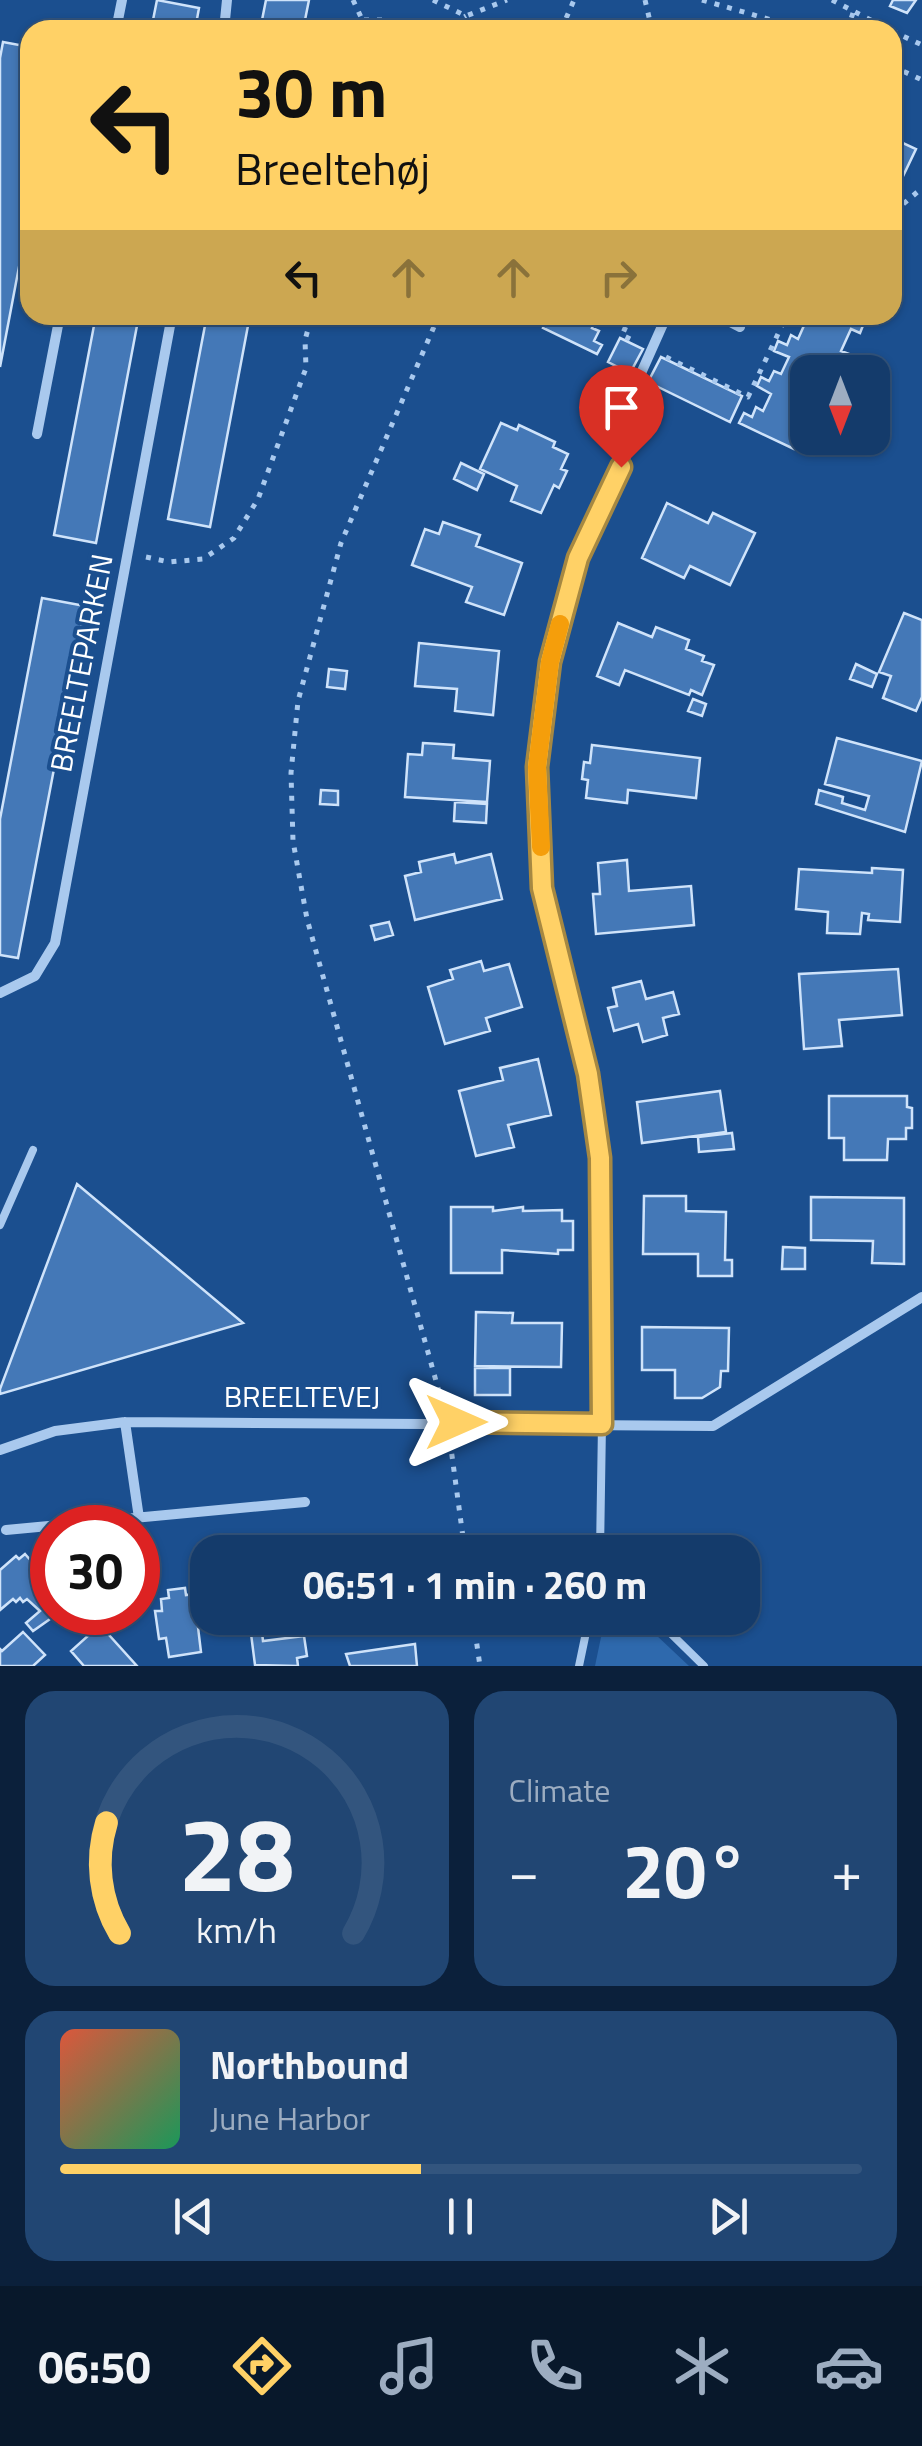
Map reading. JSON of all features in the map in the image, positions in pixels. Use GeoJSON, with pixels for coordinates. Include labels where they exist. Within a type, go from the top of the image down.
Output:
{"type":"FeatureCollection","features":[{"type":"Feature","properties":{"kind":"street"},"geometry":{"type":"LineString","coordinates":[[37,434],[58,325]]}},
{"type":"Feature","properties":{"kind":"street","name":"BREELTEPARKEN"},"geometry":{"type":"LineString","coordinates":[[0,993],[35,976],[55,942],[170,325]]}},
{"type":"Feature","properties":{"kind":"street"},"geometry":{"type":"LineString","coordinates":[[602,1424],[600,1158],[588,1074],[542,888],[537,767],[550,662],[578,558],[636,435],[638,380],[663,325]]}},
{"type":"Feature","properties":{"kind":"street"},"geometry":{"type":"LineString","coordinates":[[736,325],[740,327]]}},
{"type":"Feature","properties":{"kind":"street","name":"BREELTEVEJ"},"geometry":{"type":"LineString","coordinates":[[0,1450],[54,1430],[124,1422],[713,1426],[922,1297]]}},
{"type":"Feature","properties":{"kind":"street"},"geometry":{"type":"LineString","coordinates":[[124,1422],[136,1505]]}},
{"type":"Feature","properties":{"kind":"street"},"geometry":{"type":"LineString","coordinates":[[160,1516],[304,1502]]}},
{"type":"Feature","properties":{"kind":"street"},"geometry":{"type":"LineString","coordinates":[[6,1530],[30,1528]]}},
{"type":"Feature","properties":{"kind":"lane"},"geometry":{"type":"LineString","coordinates":[[0,1225],[33,1150]]}},
{"type":"Feature","properties":{"kind":"lane"},"geometry":{"type":"LineString","coordinates":[[600,1535],[602,1424]]}},
{"type":"Feature","properties":{"kind":"lane"},"geometry":{"type":"LineString","coordinates":[[579,1666],[586,1635]]}},
{"type":"Feature","properties":{"kind":"lane"},"geometry":{"type":"LineString","coordinates":[[672,1635],[704,1666]]}},
{"type":"Feature","properties":{"kind":"path"},"geometry":{"type":"LineString","coordinates":[[353,0],[364,20],[389,20]]}},
{"type":"Feature","properties":{"kind":"path"},"geometry":{"type":"LineString","coordinates":[[432,0],[466,16]]}},
{"type":"Feature","properties":{"kind":"path"},"geometry":{"type":"LineString","coordinates":[[459,20],[507,0]]}},
{"type":"Feature","properties":{"kind":"path"},"geometry":{"type":"LineString","coordinates":[[702,0],[771,20]]}},
{"type":"Feature","properties":{"kind":"path"},"geometry":{"type":"LineString","coordinates":[[832,0],[869,20]]}},
{"type":"Feature","properties":{"kind":"path"},"geometry":{"type":"LineString","coordinates":[[850,20],[853,13]]}},
{"type":"Feature","properties":{"kind":"path"},"geometry":{"type":"LineString","coordinates":[[902,205],[922,188]]}},
{"type":"Feature","properties":{"kind":"path"},"geometry":{"type":"LineString","coordinates":[[128,554],[169,562],[203,559],[234,538],[258,499],[306,368],[305,340],[309,325]]}},
{"type":"Feature","properties":{"kind":"path"},"geometry":{"type":"LineString","coordinates":[[435,325],[341,543],[298,701],[291,773],[293,841],[307,919],[448,1422],[463,1535]]}},
{"type":"Feature","properties":{"kind":"path"},"geometry":{"type":"LineString","coordinates":[[627,325],[622,335],[748,397],[782,325]]}},
{"type":"Feature","properties":{"kind":"path"},"geometry":{"type":"LineString","coordinates":[[475,1635],[480,1666]]}},
{"type":"Feature","properties":{"kind":"shaded area"},"geometry":{"type":"Polygon","coordinates":[[[601,1635],[656,1635],[689,1666],[595,1666],[601,1635]]]}},
{"type":"Feature","properties":{"kind":"building"},"geometry":{"type":"Polygon","coordinates":[[[157,0],[199,8],[197,20],[153,20],[157,0]]]}},
{"type":"Feature","properties":{"kind":"building"},"geometry":{"type":"Polygon","coordinates":[[[266,0],[309,0],[305,20],[262,20],[266,0]]]}},
{"type":"Feature","properties":{"kind":"building"},"geometry":{"type":"Polygon","coordinates":[[[893,0],[916,0],[907,13],[890,6],[893,0]]]}},
{"type":"Feature","properties":{"kind":"building"},"geometry":{"type":"Polygon","coordinates":[[[3,42],[20,45],[20,262],[0,367],[3,42]]]}},
{"type":"Feature","properties":{"kind":"building"},"geometry":{"type":"Polygon","coordinates":[[[902,143],[916,149],[902,178],[902,143]]]}},
{"type":"Feature","properties":{"kind":"building"},"geometry":{"type":"Polygon","coordinates":[[[94,325],[137,325],[96,543],[54,535],[94,325]]]}},
{"type":"Feature","properties":{"kind":"building"},"geometry":{"type":"Polygon","coordinates":[[[205,325],[248,325],[210,527],[168,519],[205,325]]]}},
{"type":"Feature","properties":{"kind":"building"},"geometry":{"type":"Polygon","coordinates":[[[593,325],[592,328],[599,331],[594,341],[602,345],[597,354],[543,328],[593,325]]]}},
{"type":"Feature","properties":{"kind":"building"},"geometry":{"type":"Polygon","coordinates":[[[804,325],[863,325],[860,333],[851,329],[841,351],[849,355],[790,355],[790,447],[739,423],[744,413],[752,417],[756,407],[763,411],[771,394],[757,386],[761,377],[769,381],[774,371],[781,374],[789,357],[774,351],[778,341],[787,345],[791,335],[798,339],[804,325]]]}},
{"type":"Feature","properties":{"kind":"building"},"geometry":{"type":"Polygon","coordinates":[[[620,338],[643,349],[630,373],[608,362],[620,338]]]}},
{"type":"Feature","properties":{"kind":"building"},"geometry":{"type":"Polygon","coordinates":[[[661,357],[742,396],[730,422],[648,382],[661,357]]]}},
{"type":"Feature","properties":{"kind":"building"},"geometry":{"type":"Polygon","coordinates":[[[501,423],[517,430],[519,425],[555,442],[553,447],[568,454],[561,469],[567,471],[559,488],[554,485],[541,513],[511,501],[517,486],[480,469],[501,423]]]}},
{"type":"Feature","properties":{"kind":"building"},"geometry":{"type":"Polygon","coordinates":[[[461,463],[484,474],[477,490],[454,479],[461,463]]]}},
{"type":"Feature","properties":{"kind":"building"},"geometry":{"type":"Polygon","coordinates":[[[667,503],[708,523],[713,513],[755,533],[730,585],[690,566],[684,578],[642,558],[667,503]]]}},
{"type":"Feature","properties":{"kind":"building"},"geometry":{"type":"Polygon","coordinates":[[[443,522],[480,535],[476,546],[522,563],[504,615],[466,602],[472,587],[412,565],[425,529],[439,534],[443,522]]]}},
{"type":"Feature","properties":{"kind":"building"},"geometry":{"type":"Polygon","coordinates":[[[42,598],[85,606],[18,958],[0,955],[0,819],[42,598]]]}},
{"type":"Feature","properties":{"kind":"building"},"geometry":{"type":"Polygon","coordinates":[[[904,613],[922,620],[922,697],[916,711],[883,698],[891,676],[879,672],[904,613]]]}},
{"type":"Feature","properties":{"kind":"building"},"geometry":{"type":"Polygon","coordinates":[[[618,623],[652,637],[656,627],[689,640],[686,649],[714,665],[702,695],[691,690],[689,695],[625,670],[619,685],[597,676],[618,623]]]}},
{"type":"Feature","properties":{"kind":"building"},"geometry":{"type":"Polygon","coordinates":[[[419,643],[499,651],[493,715],[455,711],[457,689],[415,686],[419,643]]]}},
{"type":"Feature","properties":{"kind":"building"},"geometry":{"type":"Polygon","coordinates":[[[856,664],[877,674],[872,687],[850,679],[856,664]]]}},
{"type":"Feature","properties":{"kind":"building"},"geometry":{"type":"Polygon","coordinates":[[[329,669],[347,671],[345,689],[327,687],[329,669]]]}},
{"type":"Feature","properties":{"kind":"building"},"geometry":{"type":"Polygon","coordinates":[[[693,699],[706,704],[702,716],[688,711],[693,699]]]}},
{"type":"Feature","properties":{"kind":"building"},"geometry":{"type":"Polygon","coordinates":[[[837,738],[922,761],[905,832],[816,804],[819,790],[843,797],[842,803],[865,810],[869,796],[825,784],[837,738]]]}},
{"type":"Feature","properties":{"kind":"building"},"geometry":{"type":"Polygon","coordinates":[[[423,743],[454,745],[453,758],[490,761],[487,802],[405,797],[408,754],[422,755],[423,743]]]}},
{"type":"Feature","properties":{"kind":"building"},"geometry":{"type":"Polygon","coordinates":[[[592,745],[700,758],[696,798],[628,790],[627,803],[586,798],[588,780],[582,779],[584,762],[590,763],[592,745]]]}},
{"type":"Feature","properties":{"kind":"building"},"geometry":{"type":"Polygon","coordinates":[[[321,790],[338,791],[338,805],[320,804],[321,790]]]}},
{"type":"Feature","properties":{"kind":"building"},"geometry":{"type":"Polygon","coordinates":[[[455,802],[487,804],[486,823],[454,821],[455,802]]]}},
{"type":"Feature","properties":{"kind":"building"},"geometry":{"type":"Polygon","coordinates":[[[454,854],[456,863],[491,854],[502,899],[415,920],[405,876],[421,872],[419,862],[454,854]]]}},
{"type":"Feature","properties":{"kind":"building"},"geometry":{"type":"Polygon","coordinates":[[[627,860],[629,891],[691,886],[694,925],[596,934],[593,894],[600,894],[598,863],[627,860]]]}},
{"type":"Feature","properties":{"kind":"building"},"geometry":{"type":"Polygon","coordinates":[[[872,868],[903,870],[900,922],[868,920],[869,914],[862,913],[860,934],[827,933],[828,912],[796,909],[799,869],[872,873],[872,868]]]}},
{"type":"Feature","properties":{"kind":"building"},"geometry":{"type":"Polygon","coordinates":[[[389,922],[393,935],[375,940],[371,926],[389,922]]]}},
{"type":"Feature","properties":{"kind":"building"},"geometry":{"type":"Polygon","coordinates":[[[481,961],[484,971],[509,964],[522,1007],[486,1018],[490,1031],[445,1044],[428,987],[453,979],[450,970],[481,961]]]}},
{"type":"Feature","properties":{"kind":"building"},"geometry":{"type":"Polygon","coordinates":[[[898,969],[902,1015],[839,1020],[842,1046],[804,1049],[799,974],[898,969]]]}},
{"type":"Feature","properties":{"kind":"building"},"geometry":{"type":"Polygon","coordinates":[[[641,981],[646,999],[673,992],[679,1014],[663,1018],[667,1035],[643,1042],[638,1024],[614,1031],[608,1008],[617,1006],[613,988],[641,981]]]}},
{"type":"Feature","properties":{"kind":"building"},"geometry":{"type":"Polygon","coordinates":[[[538,1059],[551,1115],[508,1125],[514,1147],[476,1156],[459,1091],[503,1080],[500,1068],[538,1059]]]}},
{"type":"Feature","properties":{"kind":"building"},"geometry":{"type":"Polygon","coordinates":[[[720,1091],[726,1132],[642,1143],[637,1102],[720,1091]]]}},
{"type":"Feature","properties":{"kind":"building"},"geometry":{"type":"Polygon","coordinates":[[[829,1096],[907,1096],[907,1107],[912,1108],[912,1128],[906,1128],[906,1139],[888,1139],[887,1160],[844,1160],[844,1138],[829,1138],[829,1096]]]}},
{"type":"Feature","properties":{"kind":"building"},"geometry":{"type":"Polygon","coordinates":[[[732,1133],[734,1149],[699,1152],[698,1137],[732,1133]]]}},
{"type":"Feature","properties":{"kind":"building"},"geometry":{"type":"Polygon","coordinates":[[[77,1184],[243,1323],[0,1394],[0,1389],[77,1184]]]}},
{"type":"Feature","properties":{"kind":"building"},"geometry":{"type":"Polygon","coordinates":[[[644,1196],[686,1196],[686,1211],[726,1212],[725,1260],[732,1260],[732,1276],[698,1276],[698,1254],[643,1254],[644,1196]]]}},
{"type":"Feature","properties":{"kind":"building"},"geometry":{"type":"Polygon","coordinates":[[[811,1197],[904,1198],[904,1264],[872,1263],[873,1241],[811,1240],[811,1197]]]}},
{"type":"Feature","properties":{"kind":"building"},"geometry":{"type":"Polygon","coordinates":[[[451,1207],[562,1210],[562,1221],[573,1221],[573,1250],[558,1250],[558,1254],[502,1250],[502,1273],[451,1273],[451,1207]]]}},
{"type":"Feature","properties":{"kind":"building"},"geometry":{"type":"Polygon","coordinates":[[[783,1247],[805,1248],[805,1269],[782,1269],[783,1247]]]}},
{"type":"Feature","properties":{"kind":"building"},"geometry":{"type":"Polygon","coordinates":[[[476,1312],[513,1313],[512,1323],[562,1323],[561,1367],[475,1366],[476,1312]]]}},
{"type":"Feature","properties":{"kind":"building"},"geometry":{"type":"Polygon","coordinates":[[[642,1327],[729,1328],[728,1371],[721,1371],[720,1387],[702,1398],[675,1398],[675,1370],[642,1370],[642,1327]]]}},
{"type":"Feature","properties":{"kind":"building"},"geometry":{"type":"Polygon","coordinates":[[[475,1368],[510,1368],[510,1395],[475,1395],[475,1368]]]}},
{"type":"Feature","properties":{"kind":"building"},"geometry":{"type":"Polygon","coordinates":[[[25,1554],[30,1560],[30,1602],[13,1599],[0,1610],[0,1570],[16,1556],[19,1559],[25,1554]]]}},
{"type":"Feature","properties":{"kind":"building"},"geometry":{"type":"Polygon","coordinates":[[[185,1588],[186,1595],[190,1594],[190,1635],[199,1635],[201,1652],[169,1657],[166,1638],[159,1639],[161,1599],[169,1598],[168,1590],[185,1588]]]}},
{"type":"Feature","properties":{"kind":"building"},"geometry":{"type":"Polygon","coordinates":[[[23,1632],[45,1655],[33,1666],[0,1666],[0,1649],[23,1632]]]}},
{"type":"Feature","properties":{"kind":"building"},"geometry":{"type":"Polygon","coordinates":[[[89,1635],[109,1635],[137,1666],[84,1666],[71,1651],[89,1635]]]}},
{"type":"Feature","properties":{"kind":"building"},"geometry":{"type":"Polygon","coordinates":[[[251,1635],[262,1635],[263,1641],[304,1636],[307,1656],[297,1658],[298,1666],[255,1665],[251,1635]]]}},
{"type":"Feature","properties":{"kind":"building"},"geometry":{"type":"Polygon","coordinates":[[[415,1644],[417,1666],[350,1666],[346,1654],[415,1644]]]}},
{"type":"Feature","properties":{"kind":"slow traffic"},"geometry":{"type":"LineString","coordinates":[[541,847],[537,767],[550,662],[560,624]]}},
{"type":"Feature","properties":{"kind":"route"},"geometry":{"type":"LineString","coordinates":[[456,1422],[602,1424],[600,1158],[588,1074],[542,888],[537,767],[550,662],[578,558],[621,467]]}}]}
